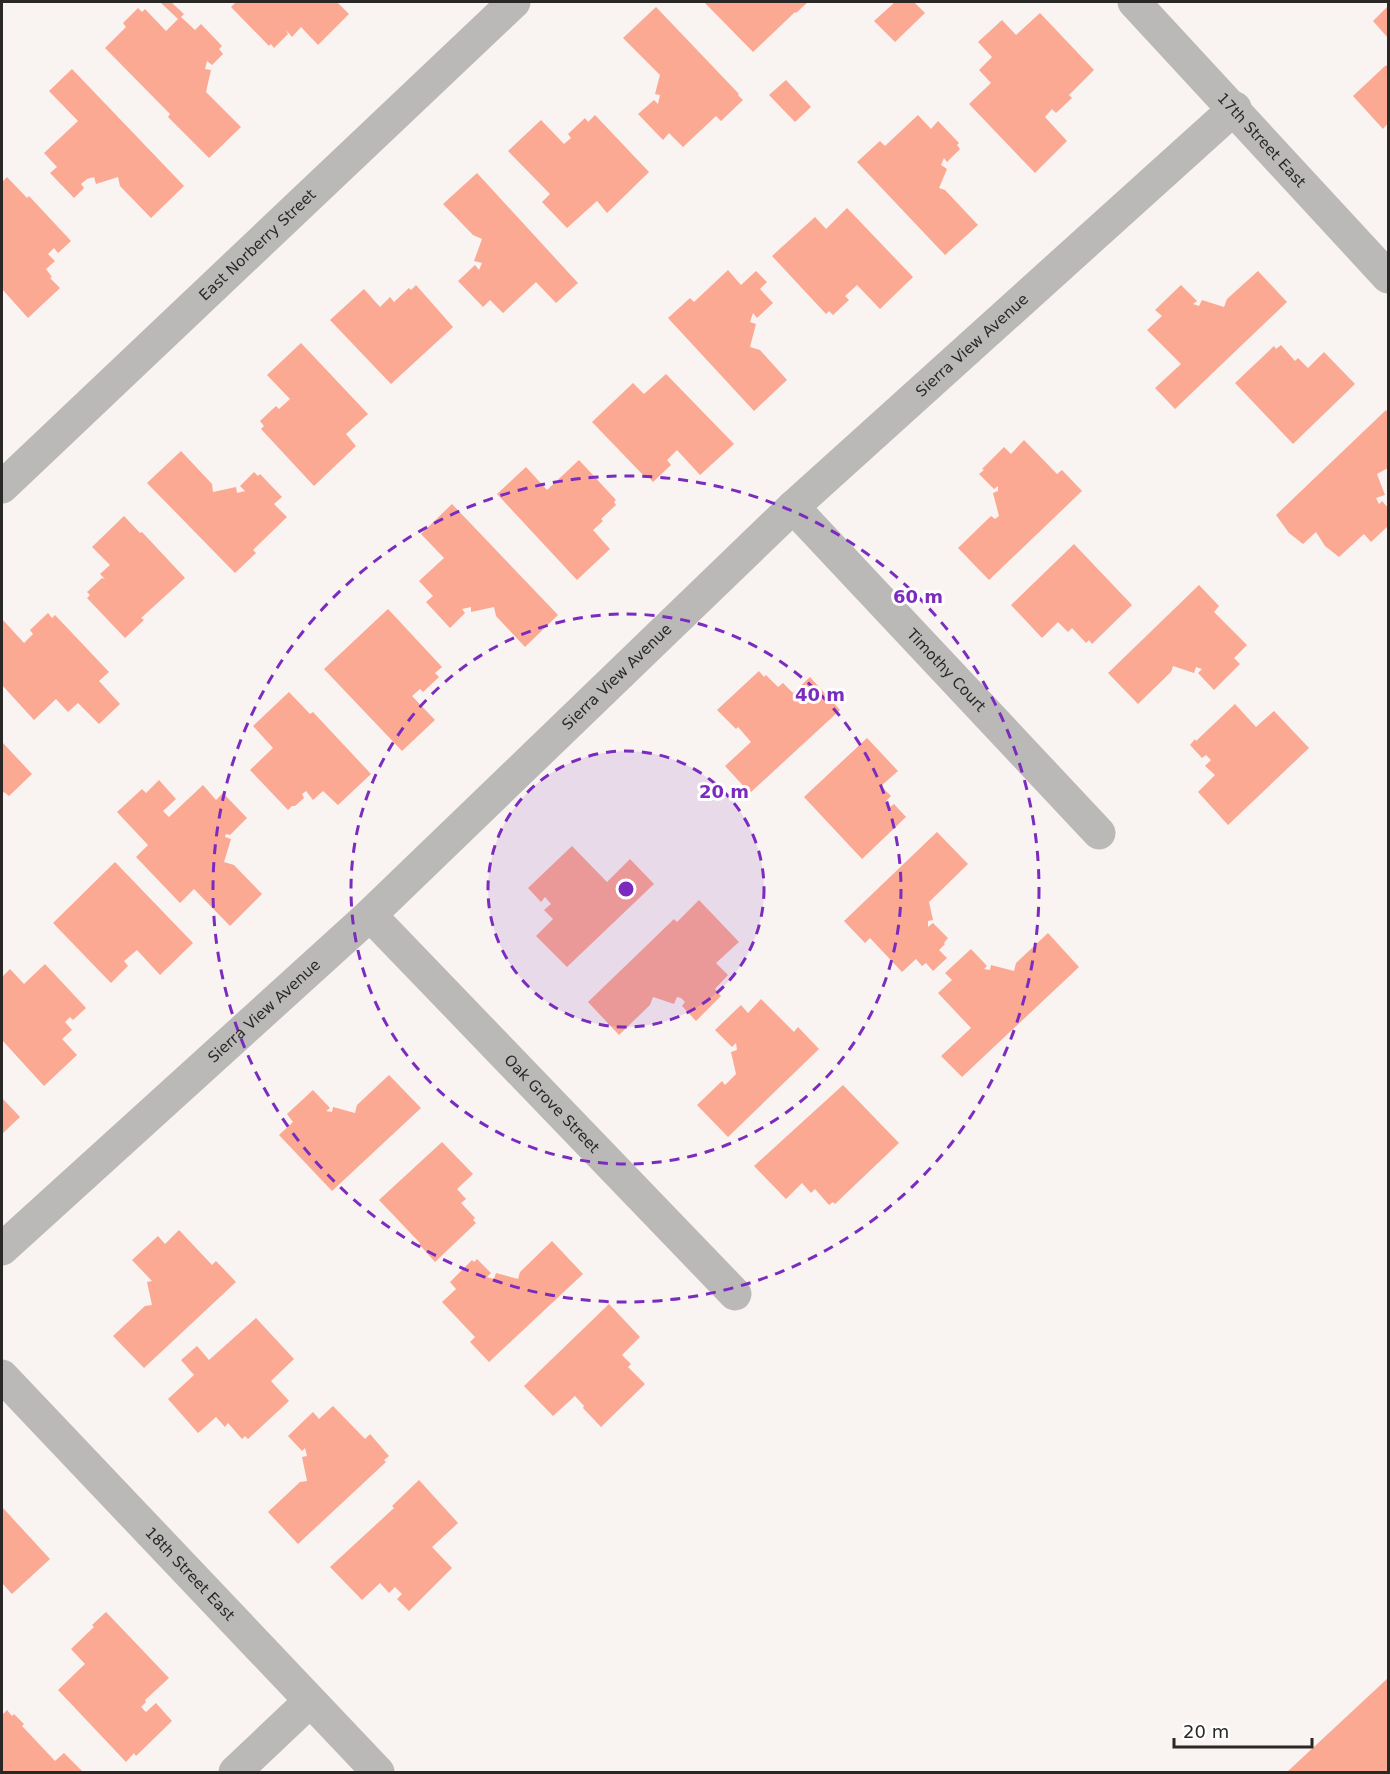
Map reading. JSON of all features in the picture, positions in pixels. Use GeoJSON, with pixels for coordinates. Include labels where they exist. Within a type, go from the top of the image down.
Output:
{"type":"FeatureCollection","features":[{"type":"Feature","properties":{"kind":"street","name":"East Norberry Street"},"geometry":{"type":"LineString","coordinates":[[2,486],[514,2]]}},
{"type":"Feature","properties":{"kind":"street","name":"17th Street East"},"geometry":{"type":"LineString","coordinates":[[1134,2],[1235,108],[1389,277]]}},
{"type":"Feature","properties":{"kind":"street","name":"Sierra View Avenue"},"geometry":{"type":"LineString","coordinates":[[2,1250],[370,915],[793,507],[1235,108]]}},
{"type":"Feature","properties":{"kind":"street","name":"Timothy Court"},"geometry":{"type":"LineString","coordinates":[[793,507],[1099,833]]}},
{"type":"Feature","properties":{"kind":"street","name":"Oak Grove Street"},"geometry":{"type":"LineString","coordinates":[[370,915],[735,1294]]}},
{"type":"Feature","properties":{"kind":"street","name":"18th Street East"},"geometry":{"type":"LineString","coordinates":[[2,1376],[378,1773]]}},
{"type":"Feature","properties":{"kind":"street"},"geometry":{"type":"LineString","coordinates":[[235,1773],[310,1701]]}},
{"type":"Feature","properties":{"kind":"building"},"geometry":{"type":"Polygon","coordinates":[[[160,2],[171,2],[184,14],[181,17],[195,30],[201,24],[222,46],[219,49],[223,54],[212,65],[207,61],[205,69],[211,70],[206,92],[241,127],[209,158],[168,117],[170,114],[105,48],[126,27],[123,23],[138,8],[142,12],[145,9],[166,31],[178,19],[160,2]]]}},
{"type":"Feature","properties":{"kind":"building"},"geometry":{"type":"Polygon","coordinates":[[[236,2],[337,2],[349,14],[318,45],[301,27],[292,37],[286,30],[288,34],[274,48],[271,44],[269,46],[231,7],[236,2]]]}},
{"type":"Feature","properties":{"kind":"building"},"geometry":{"type":"Polygon","coordinates":[[[704,2],[808,2],[753,52],[704,2]]]}},
{"type":"Feature","properties":{"kind":"building"},"geometry":{"type":"Polygon","coordinates":[[[895,2],[914,2],[925,13],[895,42],[874,21],[895,2]]]}},
{"type":"Feature","properties":{"kind":"building"},"geometry":{"type":"Polygon","coordinates":[[[1388,6],[1388,38],[1373,21],[1388,6]]]}},
{"type":"Feature","properties":{"kind":"building"},"geometry":{"type":"Polygon","coordinates":[[[656,7],[743,100],[721,121],[716,116],[683,147],[669,133],[663,140],[638,114],[654,100],[658,104],[660,95],[655,94],[660,75],[623,38],[656,7]]]}},
{"type":"Feature","properties":{"kind":"building"},"geometry":{"type":"Polygon","coordinates":[[[1040,13],[1094,70],[1069,95],[1072,98],[1056,113],[1052,109],[1045,117],[1067,141],[1035,173],[969,104],[991,83],[979,70],[992,57],[978,42],[1002,20],[1016,35],[1040,13]]]}},
{"type":"Feature","properties":{"kind":"building"},"geometry":{"type":"Polygon","coordinates":[[[1388,65],[1388,123],[1383,129],[1353,96],[1388,65]]]}},
{"type":"Feature","properties":{"kind":"building"},"geometry":{"type":"Polygon","coordinates":[[[72,69],[184,186],[151,218],[120,186],[118,177],[96,184],[94,177],[87,179],[81,184],[84,188],[74,198],[50,173],[57,167],[44,153],[78,121],[49,91],[72,69]]]}},
{"type":"Feature","properties":{"kind":"building"},"geometry":{"type":"Polygon","coordinates":[[[786,80],[811,107],[795,122],[769,95],[786,80]]]}},
{"type":"Feature","properties":{"kind":"building"},"geometry":{"type":"Polygon","coordinates":[[[595,115],[649,172],[607,213],[597,201],[567,228],[542,202],[550,194],[508,151],[541,120],[564,144],[571,138],[568,134],[585,118],[588,122],[595,115]]]}},
{"type":"Feature","properties":{"kind":"building"},"geometry":{"type":"Polygon","coordinates":[[[918,115],[931,129],[938,121],[959,143],[957,145],[960,149],[947,162],[944,158],[941,165],[947,169],[939,188],[945,190],[978,225],[945,255],[857,162],[880,141],[885,146],[918,115]]]}},
{"type":"Feature","properties":{"kind":"building"},"geometry":{"type":"Polygon","coordinates":[[[477,173],[578,283],[556,303],[536,282],[503,313],[490,300],[483,307],[458,281],[475,265],[479,270],[482,263],[474,261],[482,239],[473,235],[443,204],[477,173]]]}},
{"type":"Feature","properties":{"kind":"building"},"geometry":{"type":"Polygon","coordinates":[[[7,177],[27,198],[29,196],[71,241],[58,253],[54,248],[48,254],[55,261],[46,269],[52,277],[50,278],[60,288],[28,318],[2,289],[2,182],[7,177]]]}},
{"type":"Feature","properties":{"kind":"building"},"geometry":{"type":"Polygon","coordinates":[[[847,208],[913,277],[880,309],[857,285],[845,296],[849,300],[833,315],[829,311],[826,314],[772,256],[815,217],[826,229],[847,208]]]}},
{"type":"Feature","properties":{"kind":"building"},"geometry":{"type":"Polygon","coordinates":[[[728,270],[741,285],[756,271],[767,282],[760,289],[773,303],[757,318],[753,313],[750,322],[756,324],[750,347],[760,350],[787,380],[754,411],[668,318],[690,298],[694,302],[728,270]]]}},
{"type":"Feature","properties":{"kind":"building"},"geometry":{"type":"Polygon","coordinates":[[[1258,271],[1287,302],[1175,409],[1155,388],[1181,364],[1147,330],[1162,316],[1155,310],[1181,285],[1197,301],[1193,304],[1199,306],[1202,300],[1224,307],[1227,299],[1258,271]]]}},
{"type":"Feature","properties":{"kind":"building"},"geometry":{"type":"Polygon","coordinates":[[[416,285],[453,327],[391,384],[330,320],[364,289],[380,307],[390,297],[394,302],[409,288],[411,290],[416,285]]]}},
{"type":"Feature","properties":{"kind":"building"},"geometry":{"type":"Polygon","coordinates":[[[301,343],[368,414],[346,434],[356,446],[314,486],[261,429],[264,426],[260,421],[276,406],[279,409],[290,399],[267,375],[301,343]]]}},
{"type":"Feature","properties":{"kind":"building"},"geometry":{"type":"Polygon","coordinates":[[[1281,345],[1295,361],[1298,358],[1308,368],[1324,352],[1355,384],[1293,444],[1235,383],[1274,346],[1276,349],[1281,345]]]}},
{"type":"Feature","properties":{"kind":"building"},"geometry":{"type":"Polygon","coordinates":[[[666,374],[734,444],[700,475],[677,450],[667,460],[671,465],[653,482],[648,476],[646,478],[592,422],[633,383],[644,394],[666,374]]]}},
{"type":"Feature","properties":{"kind":"building"},"geometry":{"type":"Polygon","coordinates":[[[1386,410],[1388,413],[1388,468],[1377,474],[1385,495],[1376,498],[1379,504],[1382,501],[1388,508],[1388,526],[1371,542],[1364,534],[1339,557],[1325,546],[1316,532],[1303,544],[1289,533],[1276,515],[1386,410]]]}},
{"type":"Feature","properties":{"kind":"building"},"geometry":{"type":"Polygon","coordinates":[[[1024,440],[1057,474],[1062,470],[1082,491],[989,580],[958,548],[991,516],[995,519],[999,516],[993,493],[998,491],[998,486],[994,489],[979,474],[984,470],[982,469],[1004,447],[1011,454],[1024,440]]]}},
{"type":"Feature","properties":{"kind":"building"},"geometry":{"type":"Polygon","coordinates":[[[181,451],[212,484],[213,492],[236,487],[237,493],[245,491],[240,486],[254,472],[258,476],[260,474],[282,497],[274,504],[287,517],[253,550],[256,553],[235,573],[147,483],[181,451]]]}},
{"type":"Feature","properties":{"kind":"building"},"geometry":{"type":"Polygon","coordinates":[[[579,460],[616,500],[614,502],[616,505],[593,530],[610,549],[577,580],[497,494],[526,467],[547,490],[579,460]]]}},
{"type":"Feature","properties":{"kind":"building"},"geometry":{"type":"Polygon","coordinates":[[[452,504],[558,615],[525,647],[496,616],[494,607],[471,612],[471,607],[462,609],[465,613],[450,628],[426,602],[433,596],[419,581],[444,558],[421,534],[452,504]]]}},
{"type":"Feature","properties":{"kind":"building"},"geometry":{"type":"Polygon","coordinates":[[[124,516],[185,578],[141,618],[144,620],[125,638],[87,598],[90,595],[87,592],[102,578],[105,579],[100,574],[110,565],[92,547],[124,516]]]}},
{"type":"Feature","properties":{"kind":"building"},"geometry":{"type":"Polygon","coordinates":[[[1074,544],[1132,605],[1092,644],[1089,640],[1086,643],[1072,628],[1068,632],[1058,622],[1042,638],[1011,605],[1074,544]]]}},
{"type":"Feature","properties":{"kind":"building"},"geometry":{"type":"Polygon","coordinates":[[[1199,585],[1219,606],[1214,612],[1247,645],[1234,658],[1240,664],[1214,690],[1198,673],[1202,669],[1196,667],[1194,673],[1173,666],[1171,672],[1138,704],[1108,673],[1199,585]]]}},
{"type":"Feature","properties":{"kind":"building"},"geometry":{"type":"Polygon","coordinates":[[[388,609],[442,667],[435,673],[439,677],[423,692],[420,689],[412,696],[435,720],[402,751],[324,669],[388,609]]]}},
{"type":"Feature","properties":{"kind":"building"},"geometry":{"type":"Polygon","coordinates":[[[48,613],[52,618],[55,615],[109,672],[99,681],[120,704],[99,724],[78,703],[68,712],[56,699],[34,720],[2,685],[2,619],[24,643],[33,634],[30,630],[48,613]]]}},
{"type":"Feature","properties":{"kind":"building"},"geometry":{"type":"Polygon","coordinates":[[[759,671],[778,687],[783,683],[793,693],[810,677],[840,710],[750,793],[725,766],[751,742],[738,727],[736,729],[717,710],[759,671]]]}},
{"type":"Feature","properties":{"kind":"building"},"geometry":{"type":"Polygon","coordinates":[[[289,692],[310,714],[313,712],[371,774],[338,805],[323,791],[313,800],[306,791],[302,794],[304,798],[288,810],[250,770],[273,748],[253,726],[289,692]]]}},
{"type":"Feature","properties":{"kind":"building"},"geometry":{"type":"Polygon","coordinates":[[[1235,704],[1256,727],[1274,711],[1309,748],[1228,825],[1198,792],[1215,775],[1205,766],[1211,760],[1206,755],[1202,758],[1190,745],[1235,704]]]}},
{"type":"Feature","properties":{"kind":"building"},"geometry":{"type":"Polygon","coordinates":[[[867,738],[898,771],[881,786],[891,796],[885,802],[890,807],[894,804],[906,817],[862,859],[804,797],[867,738]]]}},
{"type":"Feature","properties":{"kind":"building"},"geometry":{"type":"Polygon","coordinates":[[[2,742],[32,774],[9,796],[4,792],[2,794],[2,742]]]}},
{"type":"Feature","properties":{"kind":"building"},"geometry":{"type":"Polygon","coordinates":[[[159,780],[176,799],[163,811],[169,817],[203,785],[216,800],[223,793],[247,818],[230,835],[226,834],[225,837],[231,839],[224,862],[234,865],[262,894],[230,926],[194,889],[180,903],[136,857],[148,845],[117,812],[142,789],[146,793],[159,780]]]}},
{"type":"Feature","properties":{"kind":"building"},"geometry":{"type":"Polygon","coordinates":[[[937,832],[968,864],[929,902],[933,920],[928,921],[928,927],[933,923],[948,938],[939,950],[947,958],[933,971],[926,963],[922,966],[916,959],[902,972],[870,938],[865,943],[844,921],[937,832]]]}},
{"type":"Feature","properties":{"kind":"building"},"geometry":{"type":"Polygon","coordinates":[[[572,846],[607,882],[630,859],[654,884],[567,967],[536,936],[553,919],[544,910],[551,904],[545,897],[541,902],[528,888],[572,846]]]}},
{"type":"Feature","properties":{"kind":"building"},"geometry":{"type":"Polygon","coordinates":[[[115,862],[193,943],[160,975],[137,950],[124,961],[128,966],[111,983],[53,923],[115,862]]]}},
{"type":"Feature","properties":{"kind":"building"},"geometry":{"type":"Polygon","coordinates":[[[699,900],[739,942],[716,963],[728,975],[715,989],[721,996],[696,1021],[682,1006],[685,1002],[681,998],[677,997],[674,1004],[653,997],[650,1005],[619,1035],[588,1002],[674,919],[677,922],[699,900]]]}},
{"type":"Feature","properties":{"kind":"building"},"geometry":{"type":"Polygon","coordinates":[[[1048,933],[1079,967],[962,1077],[941,1056],[971,1028],[938,993],[952,980],[945,973],[971,949],[987,966],[984,969],[990,970],[991,965],[1014,971],[1016,963],[1048,933]]]}},
{"type":"Feature","properties":{"kind":"building"},"geometry":{"type":"Polygon","coordinates":[[[45,964],[86,1008],[73,1020],[70,1017],[65,1022],[72,1030],[62,1039],[77,1055],[44,1086],[2,1040],[2,977],[10,969],[24,984],[45,964]]]}},
{"type":"Feature","properties":{"kind":"building"},"geometry":{"type":"Polygon","coordinates":[[[761,999],[794,1032],[798,1027],[819,1049],[728,1137],[697,1105],[722,1081],[725,1085],[736,1074],[731,1052],[737,1050],[736,1043],[732,1047],[715,1030],[741,1005],[748,1013],[761,999]]]}},
{"type":"Feature","properties":{"kind":"building"},"geometry":{"type":"Polygon","coordinates":[[[389,1075],[421,1108],[332,1191],[279,1135],[293,1122],[287,1114],[313,1090],[330,1108],[326,1111],[332,1112],[333,1107],[355,1113],[357,1105],[389,1075]]]}},
{"type":"Feature","properties":{"kind":"building"},"geometry":{"type":"Polygon","coordinates":[[[843,1085],[899,1143],[835,1204],[833,1202],[829,1205],[815,1189],[811,1193],[802,1183],[786,1199],[754,1166],[843,1085]]]}},
{"type":"Feature","properties":{"kind":"building"},"geometry":{"type":"Polygon","coordinates":[[[2,1098],[20,1117],[2,1134],[2,1098]]]}},
{"type":"Feature","properties":{"kind":"building"},"geometry":{"type":"Polygon","coordinates":[[[442,1142],[473,1174],[457,1189],[466,1199],[461,1203],[475,1218],[473,1220],[476,1223],[435,1262],[379,1200],[442,1142]]]}},
{"type":"Feature","properties":{"kind":"building"},"geometry":{"type":"Polygon","coordinates":[[[179,1230],[212,1265],[216,1261],[236,1282],[144,1368],[113,1336],[145,1306],[152,1305],[147,1282],[152,1281],[132,1260],[158,1236],[165,1244],[179,1230]]]}},
{"type":"Feature","properties":{"kind":"building"},"geometry":{"type":"Polygon","coordinates":[[[552,1241],[583,1274],[489,1362],[470,1342],[475,1337],[442,1302],[456,1289],[450,1282],[472,1260],[474,1262],[477,1259],[491,1273],[487,1277],[494,1279],[496,1273],[518,1279],[520,1272],[552,1241]]]}},
{"type":"Feature","properties":{"kind":"building"},"geometry":{"type":"Polygon","coordinates":[[[609,1304],[640,1337],[622,1355],[631,1364],[628,1367],[645,1384],[601,1427],[575,1396],[553,1416],[524,1386],[609,1304]]]}},
{"type":"Feature","properties":{"kind":"building"},"geometry":{"type":"Polygon","coordinates":[[[256,1318],[294,1359],[271,1381],[289,1401],[248,1439],[245,1436],[242,1439],[228,1423],[225,1427],[216,1417],[198,1433],[168,1399],[194,1375],[181,1360],[197,1346],[209,1360],[256,1318]]]}},
{"type":"Feature","properties":{"kind":"building"},"geometry":{"type":"Polygon","coordinates":[[[333,1406],[365,1439],[370,1434],[389,1456],[384,1460],[386,1462],[298,1544],[268,1512],[300,1482],[307,1481],[302,1457],[307,1456],[305,1448],[302,1451],[288,1436],[313,1412],[319,1419],[333,1406]]]}},
{"type":"Feature","properties":{"kind":"building"},"geometry":{"type":"Polygon","coordinates":[[[419,1480],[458,1523],[432,1547],[452,1568],[409,1611],[397,1599],[402,1594],[395,1587],[389,1593],[380,1583],[362,1600],[330,1567],[394,1508],[392,1506],[419,1480]]]}},
{"type":"Feature","properties":{"kind":"building"},"geometry":{"type":"Polygon","coordinates":[[[2,1507],[50,1559],[12,1594],[2,1583],[2,1507]]]}},
{"type":"Feature","properties":{"kind":"building"},"geometry":{"type":"Polygon","coordinates":[[[106,1612],[169,1678],[145,1700],[146,1702],[141,1707],[146,1712],[156,1703],[172,1721],[136,1756],[134,1753],[126,1762],[58,1690],[85,1664],[71,1649],[106,1612]]]}},
{"type":"Feature","properties":{"kind":"building"},"geometry":{"type":"Polygon","coordinates":[[[1388,1678],[1388,1772],[1287,1772],[1388,1678]]]}},
{"type":"Feature","properties":{"kind":"building"},"geometry":{"type":"Polygon","coordinates":[[[7,1710],[24,1724],[22,1726],[55,1761],[64,1753],[83,1772],[2,1772],[2,1715],[7,1710]]]}}]}
